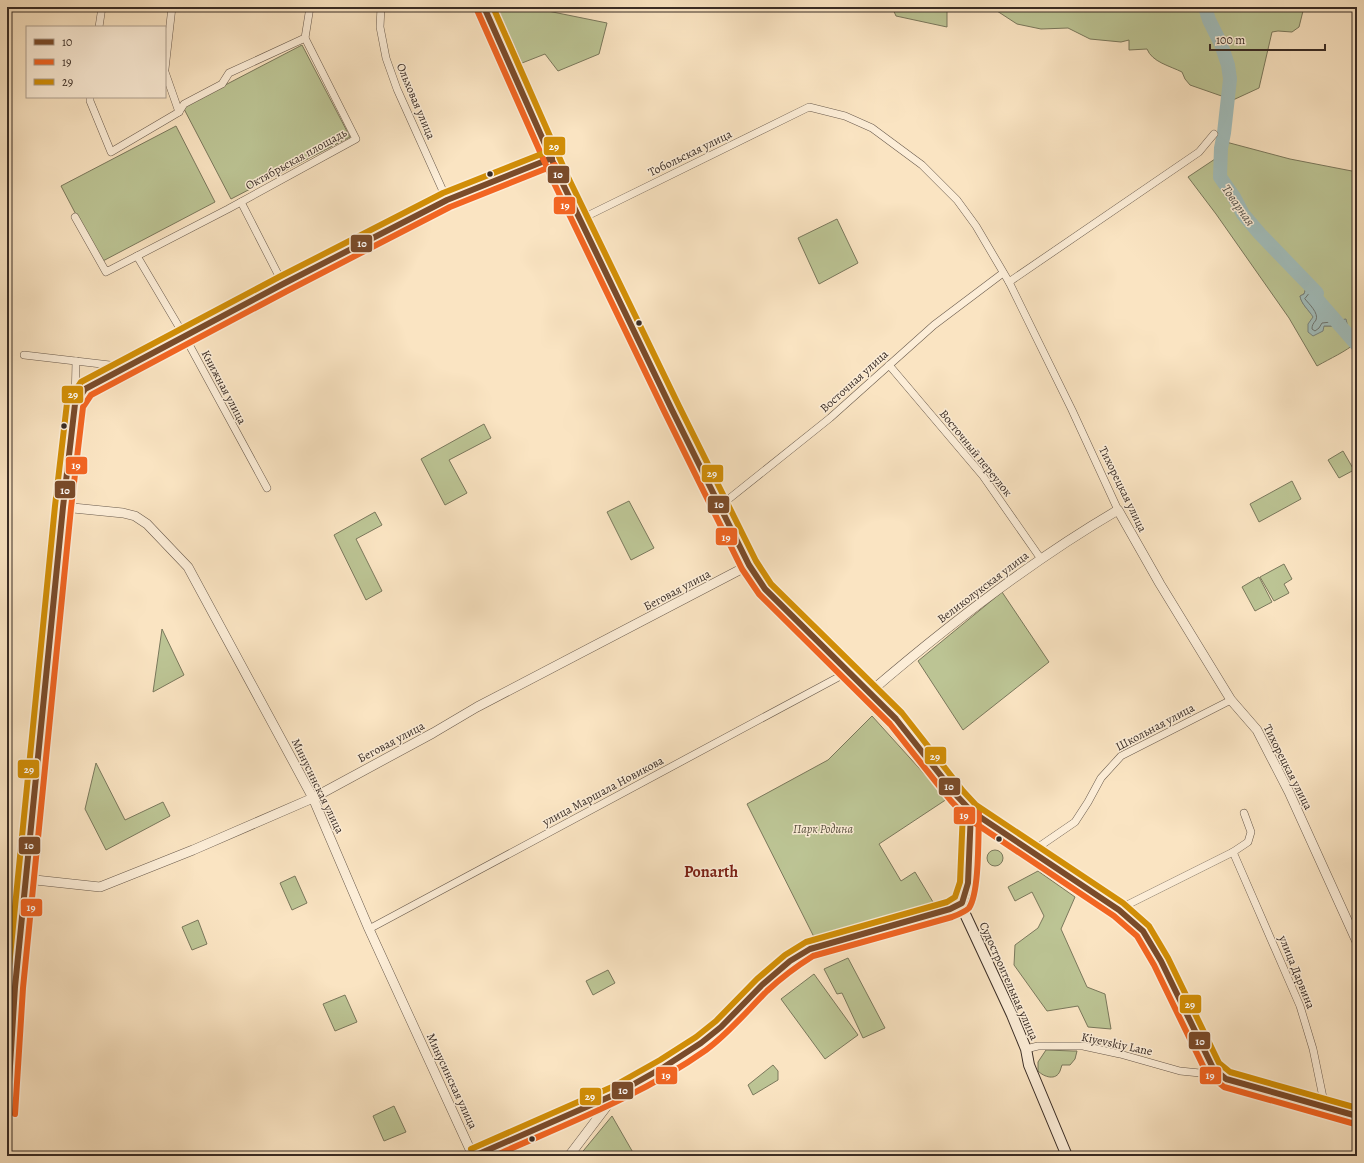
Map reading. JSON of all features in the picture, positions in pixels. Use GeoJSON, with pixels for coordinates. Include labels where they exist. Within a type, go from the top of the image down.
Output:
{"type":"FeatureCollection","features":[{"type":"Feature","properties":{"kind":"main road"},"geometry":{"type":"LineString","coordinates":[[484,7],[552,158],[669,403],[749,565],[765,589],[896,719],[957,796],[971,811],[1119,910],[1138,926],[1148,938],[1161,961],[1213,1068],[1226,1079],[1357,1116]]}},
{"type":"Feature","properties":{"kind":"main road"},"geometry":{"type":"LineString","coordinates":[[473,1156],[616,1094],[664,1067],[701,1043],[720,1027],[762,985],[790,961],[810,949],[950,909],[962,903],[968,883],[971,811]]}},
{"type":"Feature","properties":{"kind":"main road","name":"Судостроительная улица"},"geometry":{"type":"LineString","coordinates":[[962,903],[965,914],[1012,1015],[1026,1049],[1029,1065],[1067,1156]]}},
{"type":"Feature","properties":{"kind":"street"},"geometry":{"type":"LineString","coordinates":[[100,26],[102,7]]}},
{"type":"Feature","properties":{"kind":"street"},"geometry":{"type":"LineString","coordinates":[[166,62],[172,7]]}},
{"type":"Feature","properties":{"kind":"street"},"geometry":{"type":"LineString","coordinates":[[90,98],[111,152],[179,112],[184,104],[222,84],[229,73],[305,38],[310,7]]}},
{"type":"Feature","properties":{"kind":"street","name":"Ольховая улица"},"geometry":{"type":"LineString","coordinates":[[381,7],[380,27],[386,58],[397,89],[447,200]]}},
{"type":"Feature","properties":{"kind":"street","name":"Октябрьская площадь"},"geometry":{"type":"LineString","coordinates":[[75,217],[106,272],[356,139],[305,38]]}},
{"type":"Feature","properties":{"kind":"street"},"geometry":{"type":"LineString","coordinates":[[166,74],[179,112]]}},
{"type":"Feature","properties":{"kind":"street","name":"Тобольская улица"},"geometry":{"type":"LineString","coordinates":[[581,219],[809,107]]}},
{"type":"Feature","properties":{"kind":"street","name":"Тихорецкая улица"},"geometry":{"type":"LineString","coordinates":[[809,107],[845,116],[872,128],[922,165],[958,200],[976,226],[1009,282],[1072,410],[1118,510],[1160,584],[1231,700],[1257,730],[1276,766],[1357,942]]}},
{"type":"Feature","properties":{"kind":"street"},"geometry":{"type":"LineString","coordinates":[[1009,282],[1198,152],[1214,134]]}},
{"type":"Feature","properties":{"kind":"street"},"geometry":{"type":"LineString","coordinates":[[75,404],[85,389],[283,284],[447,200],[552,158]]}},
{"type":"Feature","properties":{"kind":"street"},"geometry":{"type":"LineString","coordinates":[[240,202],[283,284]]}},
{"type":"Feature","properties":{"kind":"street","name":"Книжная улица"},"geometry":{"type":"LineString","coordinates":[[137,256],[185,337],[266,488]]}},
{"type":"Feature","properties":{"kind":"street","name":"Восточная улица"},"geometry":{"type":"LineString","coordinates":[[720,506],[830,418],[934,325],[1003,273]]}},
{"type":"Feature","properties":{"kind":"street"},"geometry":{"type":"LineString","coordinates":[[24,354],[127,367]]}},
{"type":"Feature","properties":{"kind":"street"},"geometry":{"type":"LineString","coordinates":[[7,1113],[11,987],[26,878],[63,507],[75,404],[76,361]]}},
{"type":"Feature","properties":{"kind":"street","name":"Восточный переулок"},"geometry":{"type":"LineString","coordinates":[[889,365],[982,476],[1041,559]]}},
{"type":"Feature","properties":{"kind":"street","name":"Минусинская улица"},"geometry":{"type":"LineString","coordinates":[[63,507],[116,512],[135,516],[147,524],[191,571],[313,798],[369,929],[473,1156]]}},
{"type":"Feature","properties":{"kind":"street","name":"Великолукская улица"},"geometry":{"type":"LineString","coordinates":[[869,693],[945,630],[1013,578],[1118,510]]}},
{"type":"Feature","properties":{"kind":"street","name":"Беговая улица"},"geometry":{"type":"LineString","coordinates":[[26,878],[100,887],[193,850],[313,798],[433,733],[477,707],[749,565]]}},
{"type":"Feature","properties":{"kind":"street","name":"улица Маршала Новикова"},"geometry":{"type":"LineString","coordinates":[[369,929],[848,672]]}},
{"type":"Feature","properties":{"kind":"street","name":"Школьная улица"},"geometry":{"type":"LineString","coordinates":[[1035,854],[1040,846],[1075,822],[1101,778],[1121,756],[1231,700]]}},
{"type":"Feature","properties":{"kind":"street"},"geometry":{"type":"LineString","coordinates":[[1119,910],[1233,852],[1248,842],[1251,832],[1244,813]]}},
{"type":"Feature","properties":{"kind":"street","name":"улица Дарвина"},"geometry":{"type":"LineString","coordinates":[[1233,852],[1300,1006],[1313,1049],[1325,1107]]}},
{"type":"Feature","properties":{"kind":"street"},"geometry":{"type":"LineString","coordinates":[[1026,1049],[1038,1046],[1083,1046],[1120,1054],[1180,1071],[1200,1073],[1213,1068]]}},
{"type":"Feature","properties":{"kind":"street"},"geometry":{"type":"LineString","coordinates":[[568,1156],[616,1094]]}},
{"type":"Feature","properties":{"kind":"green space"},"geometry":{"type":"Polygon","coordinates":[[[497,7],[528,7],[607,23],[599,54],[558,71],[545,54],[522,63],[497,7]]]}},
{"type":"Feature","properties":{"kind":"green space"},"geometry":{"type":"Polygon","coordinates":[[[892,7],[947,7],[947,27],[896,16],[892,7]]]}},
{"type":"Feature","properties":{"kind":"green space"},"geometry":{"type":"Polygon","coordinates":[[[964,7],[1304,7],[1299,27],[1292,32],[1272,32],[1259,88],[1233,100],[1190,85],[1182,72],[1157,60],[1149,53],[1147,49],[1129,50],[1129,40],[1121,42],[1090,39],[1068,28],[1041,29],[1017,24],[997,11],[980,11],[964,7]]]}},
{"type":"Feature","properties":{"kind":"green space"},"geometry":{"type":"Polygon","coordinates":[[[302,45],[350,137],[231,199],[183,107],[302,45]]]}},
{"type":"Feature","properties":{"kind":"green space"},"geometry":{"type":"Polygon","coordinates":[[[176,126],[215,202],[101,262],[61,186],[176,126]]]}},
{"type":"Feature","properties":{"kind":"green space"},"geometry":{"type":"Polygon","coordinates":[[[1226,142],[1290,159],[1357,172],[1357,342],[1352,346],[1317,366],[1289,318],[1216,214],[1188,177],[1215,159],[1226,142]],[[1306,288],[1304,294],[1300,296],[1303,304],[1324,326],[1341,328],[1340,320],[1330,312],[1327,305],[1320,299],[1317,293],[1306,288]]]}},
{"type":"Feature","properties":{"kind":"green space"},"geometry":{"type":"Polygon","coordinates":[[[837,219],[858,263],[819,284],[798,238],[837,219]]]}},
{"type":"Feature","properties":{"kind":"green space"},"geometry":{"type":"Polygon","coordinates":[[[484,424],[491,438],[449,460],[467,493],[445,505],[421,459],[484,424]]]}},
{"type":"Feature","properties":{"kind":"green space"},"geometry":{"type":"Polygon","coordinates":[[[1343,451],[1354,470],[1339,478],[1328,460],[1343,451]]]}},
{"type":"Feature","properties":{"kind":"green space"},"geometry":{"type":"Polygon","coordinates":[[[1292,481],[1301,499],[1259,522],[1250,504],[1292,481]]]}},
{"type":"Feature","properties":{"kind":"green space"},"geometry":{"type":"Polygon","coordinates":[[[629,501],[654,548],[631,560],[607,512],[629,501]]]}},
{"type":"Feature","properties":{"kind":"green space"},"geometry":{"type":"Polygon","coordinates":[[[375,512],[382,525],[356,539],[382,591],[366,600],[334,535],[375,512]]]}},
{"type":"Feature","properties":{"kind":"green space"},"geometry":{"type":"Polygon","coordinates":[[[1284,564],[1292,579],[1284,584],[1289,593],[1274,601],[1260,577],[1284,564]]]}},
{"type":"Feature","properties":{"kind":"green space"},"geometry":{"type":"Polygon","coordinates":[[[1259,577],[1272,602],[1255,611],[1242,587],[1259,577]]]}},
{"type":"Feature","properties":{"kind":"green space"},"geometry":{"type":"Polygon","coordinates":[[[1002,592],[1049,662],[963,730],[918,661],[1002,592]]]}},
{"type":"Feature","properties":{"kind":"green space"},"geometry":{"type":"Polygon","coordinates":[[[162,629],[184,675],[153,692],[162,629]]]}},
{"type":"Feature","properties":{"kind":"green space","name":"Парк Родина"},"geometry":{"type":"Polygon","coordinates":[[[872,716],[947,799],[879,844],[901,881],[915,872],[936,907],[818,945],[747,804],[828,760],[872,716]]]}},
{"type":"Feature","properties":{"kind":"green space"},"geometry":{"type":"Polygon","coordinates":[[[96,763],[125,820],[163,802],[170,816],[106,850],[85,809],[96,763]]]}},
{"type":"Feature","properties":{"kind":"green space"},"geometry":{"type":"Polygon","coordinates":[[[992,850],[998,850],[1003,855],[1001,864],[998,866],[992,866],[987,861],[987,855],[992,850]]]}},
{"type":"Feature","properties":{"kind":"green space"},"geometry":{"type":"Polygon","coordinates":[[[1038,871],[1075,897],[1061,929],[1087,987],[1105,994],[1111,1029],[1088,1027],[1078,1006],[1047,1011],[1014,965],[1015,945],[1038,928],[1044,916],[1032,892],[1015,901],[1008,887],[1038,871]]]}},
{"type":"Feature","properties":{"kind":"green space"},"geometry":{"type":"Polygon","coordinates":[[[295,876],[307,903],[292,910],[280,883],[295,876]]]}},
{"type":"Feature","properties":{"kind":"green space"},"geometry":{"type":"Polygon","coordinates":[[[198,920],[207,944],[192,950],[182,927],[198,920]]]}},
{"type":"Feature","properties":{"kind":"green space"},"geometry":{"type":"Polygon","coordinates":[[[848,958],[885,1028],[863,1038],[842,993],[837,994],[824,969],[848,958]]]}},
{"type":"Feature","properties":{"kind":"green space"},"geometry":{"type":"Polygon","coordinates":[[[608,970],[615,983],[593,995],[586,981],[608,970]]]}},
{"type":"Feature","properties":{"kind":"green space"},"geometry":{"type":"Polygon","coordinates":[[[814,974],[858,1035],[825,1059],[781,999],[814,974]]]}},
{"type":"Feature","properties":{"kind":"green space"},"geometry":{"type":"Polygon","coordinates":[[[345,995],[357,1022],[335,1031],[323,1004],[345,995]]]}},
{"type":"Feature","properties":{"kind":"green space"},"geometry":{"type":"Polygon","coordinates":[[[1046,1050],[1077,1051],[1075,1059],[1070,1065],[1062,1065],[1056,1076],[1050,1077],[1043,1075],[1038,1071],[1038,1062],[1046,1050]]]}},
{"type":"Feature","properties":{"kind":"green space"},"geometry":{"type":"Polygon","coordinates":[[[773,1065],[778,1071],[778,1080],[753,1095],[748,1085],[773,1065]]]}},
{"type":"Feature","properties":{"kind":"green space"},"geometry":{"type":"Polygon","coordinates":[[[394,1106],[406,1132],[384,1141],[373,1116],[394,1106]]]}},
{"type":"Feature","properties":{"kind":"green space"},"geometry":{"type":"Polygon","coordinates":[[[612,1116],[635,1156],[579,1156],[612,1116]]]}},
{"type":"Feature","properties":{"kind":"water"},"geometry":{"type":"Polygon","coordinates":[[[1306,288],[1317,293],[1320,299],[1327,305],[1330,312],[1340,320],[1346,319],[1350,336],[1347,338],[1341,328],[1333,326],[1324,326],[1323,331],[1313,336],[1308,332],[1308,324],[1313,317],[1303,304],[1300,296],[1304,294],[1306,288]]]}},
{"type":"Feature","properties":{"kind":"waterway","name":"Товарная"},"geometry":{"type":"LineString","coordinates":[[1205,7],[1209,20],[1221,44],[1228,65],[1230,79],[1221,148],[1220,177],[1234,197],[1243,214],[1260,234],[1317,293],[1316,298],[1357,345]]}},
{"type":"Feature","properties":{"kind":"transit line","name":"10"},"geometry":{"type":"LineString","coordinates":[[484,7],[560,178],[672,410],[749,565],[765,589],[896,719],[957,796],[971,811],[1119,910],[1143,931],[1161,961],[1213,1068],[1226,1079],[1357,1116]]}},
{"type":"Feature","properties":{"kind":"transit line","name":"29"},"geometry":{"type":"LineString","coordinates":[[493,7],[567,175],[756,561],[771,584],[902,713],[963,791],[976,805],[1123,903],[1149,926],[1168,958],[1219,1063],[1230,1072],[1357,1108]]}},
{"type":"Feature","properties":{"kind":"transit line","name":"19"},"geometry":{"type":"LineString","coordinates":[[477,10],[553,181],[665,413],[742,569],[759,594],[890,724],[951,801],[966,817],[1114,916],[1137,936],[1154,965],[1206,1072],[1224,1087],[1355,1124]]}},
{"type":"Feature","properties":{"kind":"transit line","name":"29"},"geometry":{"type":"LineString","coordinates":[[7,987],[55,506],[67,403],[81,382],[279,277],[443,193],[549,151]]}},
{"type":"Feature","properties":{"kind":"transit line","name":"10"},"geometry":{"type":"LineString","coordinates":[[7,1113],[15,987],[63,507],[75,404],[85,389],[283,284],[447,200],[552,158]]}},
{"type":"Feature","properties":{"kind":"transit line","name":"19"},"geometry":{"type":"LineString","coordinates":[[15,1114],[23,988],[71,508],[83,407],[91,395],[287,291],[450,207],[555,165]]}},
{"type":"Feature","properties":{"kind":"transit line","name":"29"},"geometry":{"type":"LineString","coordinates":[[471,1149],[612,1087],[660,1060],[696,1037],[716,1021],[757,979],[785,955],[806,942],[947,902],[955,897],[960,882],[963,811]]}},
{"type":"Feature","properties":{"kind":"transit line","name":"10"},"geometry":{"type":"LineString","coordinates":[[474,1156],[616,1094],[664,1067],[701,1043],[721,1027],[762,985],[790,961],[810,949],[950,909],[962,903],[968,883],[971,811]]}},
{"type":"Feature","properties":{"kind":"transit line","name":"19"},"geometry":{"type":"LineString","coordinates":[[494,1156],[576,1121],[656,1081],[681,1066],[706,1050],[730,1029],[772,986],[789,972],[813,956],[952,917],[969,908],[973,900],[977,876],[979,811]]}},
{"type":"Feature","properties":{"kind":"district","name":"Ponarth"},"geometry":{"type":"Point","coordinates":[711,871]}}]}
